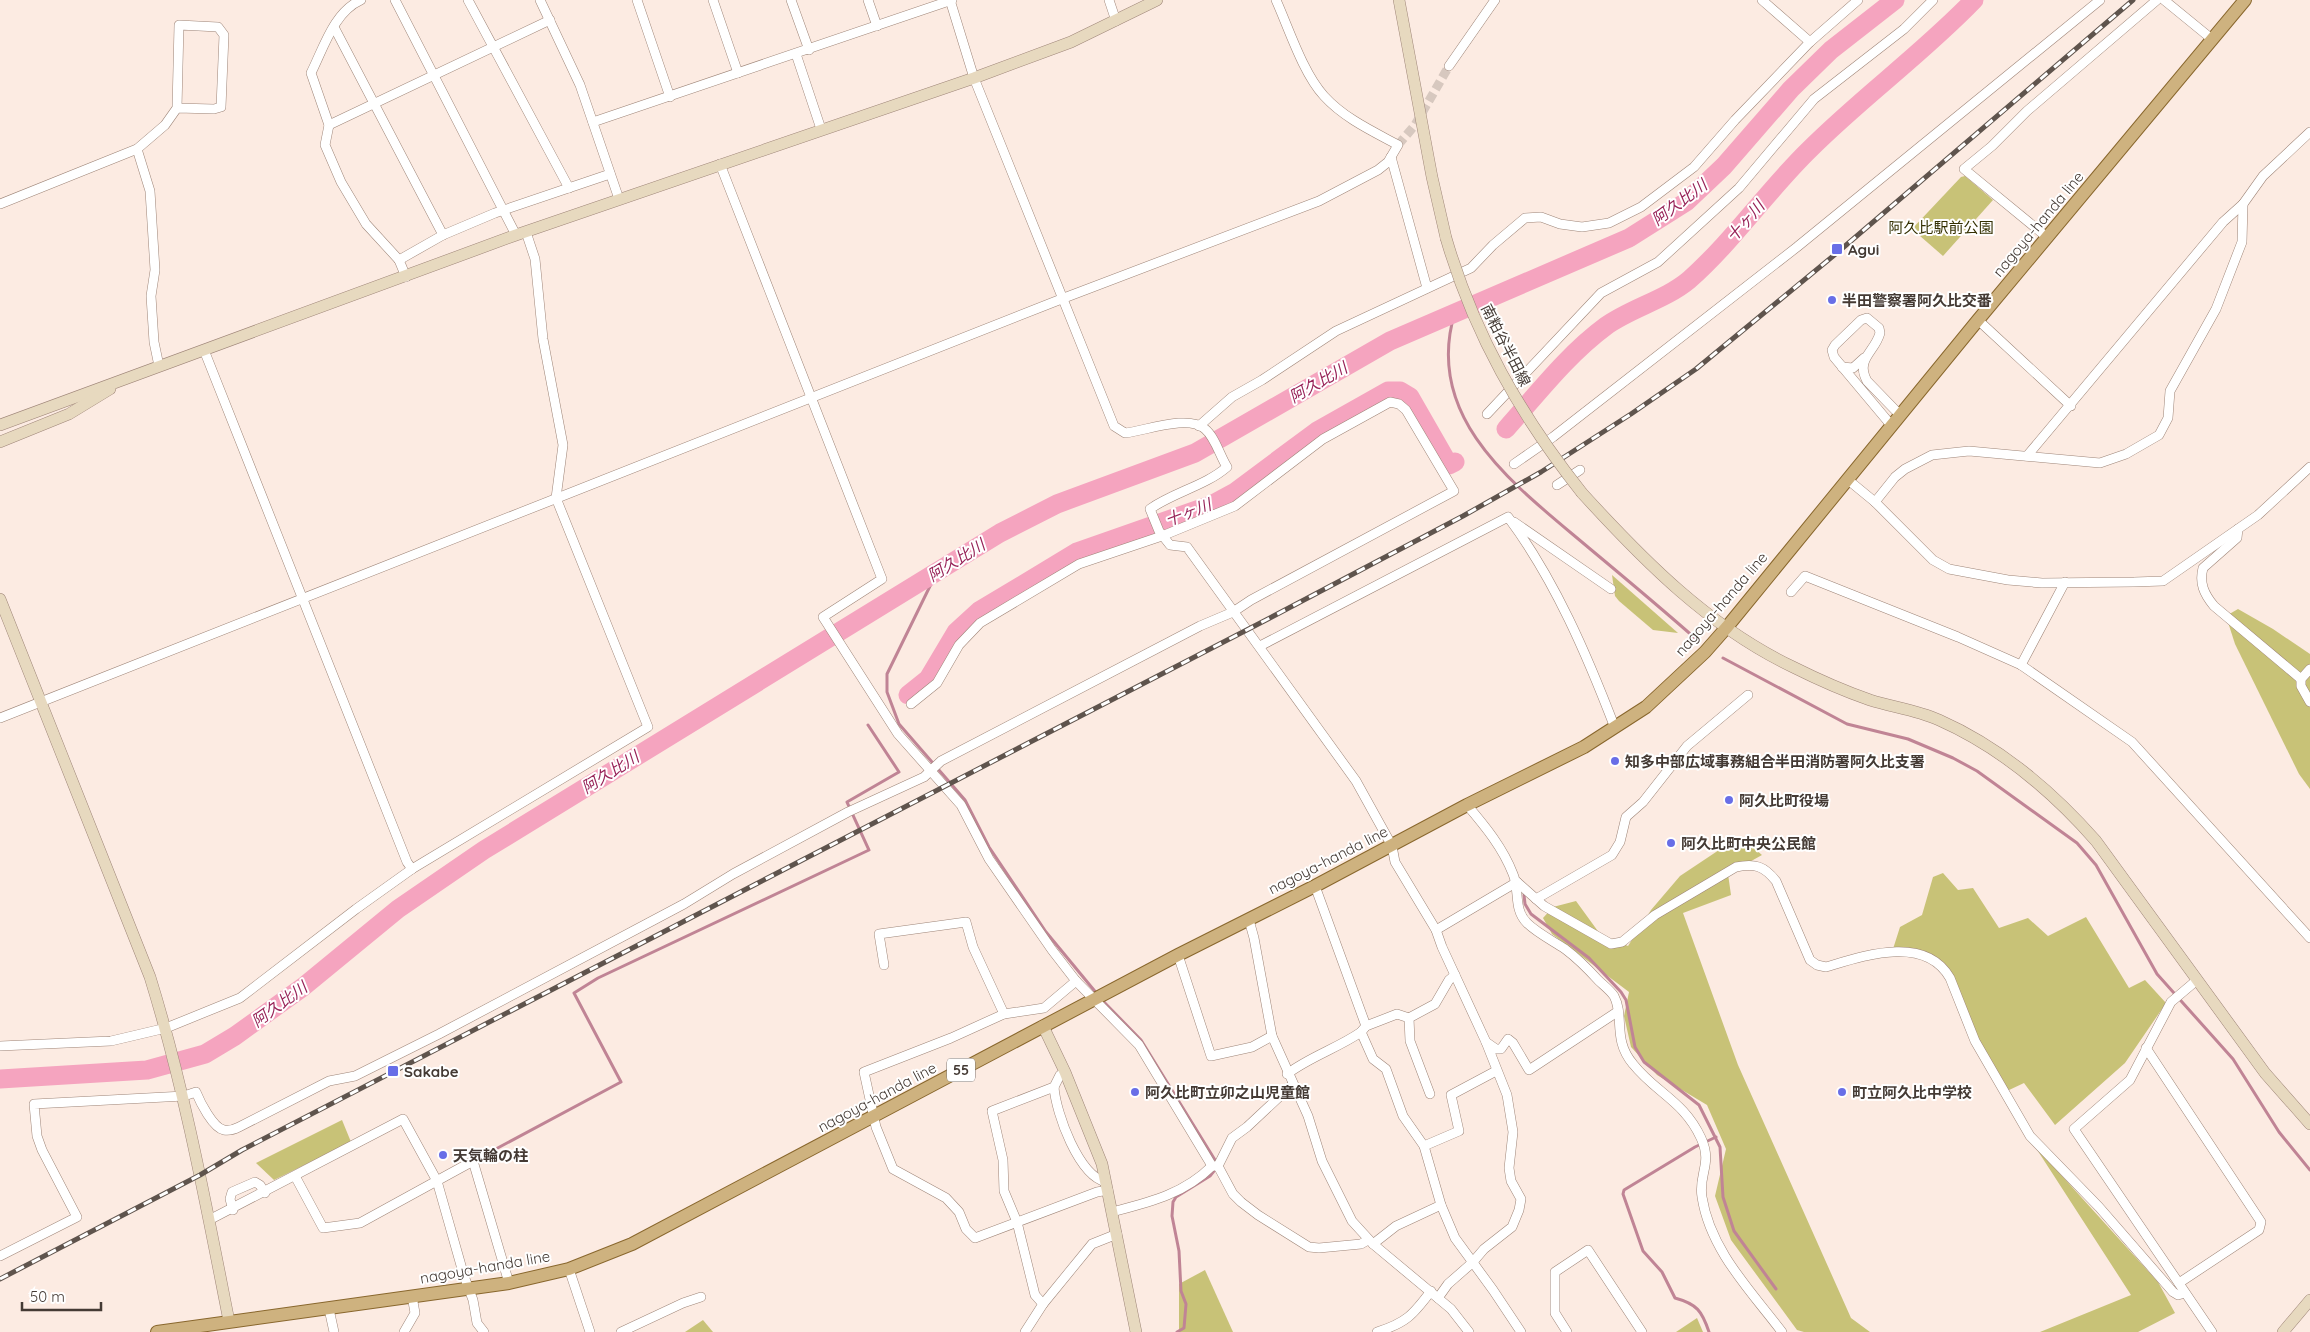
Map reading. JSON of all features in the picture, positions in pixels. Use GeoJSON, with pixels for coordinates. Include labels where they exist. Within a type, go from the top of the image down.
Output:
{"type":"FeatureCollection","features":[{"type":"Feature","properties":{"kind":"main road","name":"nagoya-handa line"},"geometry":{"type":"LineString","coordinates":[[156,1332],[229,1326],[509,1282],[568,1269],[632,1244],[1178,955],[1392,846],[1468,804],[1584,747],[1615,728],[1646,707],[1708,648],[1727,627],[1978,320],[2245,0]]}},
{"type":"Feature","properties":{"kind":"street"},"geometry":{"type":"LineString","coordinates":[[361,0],[348,6],[334,27],[311,73],[328,125],[325,145],[350,200],[380,242],[399,260],[406,277]]}},
{"type":"Feature","properties":{"kind":"street"},"geometry":{"type":"LineString","coordinates":[[0,1046],[111,1041],[167,1033],[240,998],[356,909],[412,869],[648,727],[556,498],[563,445],[543,339],[535,259],[521,234],[500,206],[432,76],[395,0]]}},
{"type":"Feature","properties":{"kind":"street"},"geometry":{"type":"LineString","coordinates":[[468,0],[491,46],[569,188]]}},
{"type":"Feature","properties":{"kind":"street"},"geometry":{"type":"LineString","coordinates":[[540,0],[580,85],[619,199]]}},
{"type":"Feature","properties":{"kind":"street"},"geometry":{"type":"LineString","coordinates":[[637,0],[670,97]]}},
{"type":"Feature","properties":{"kind":"street"},"geometry":{"type":"LineString","coordinates":[[713,0],[738,73]]}},
{"type":"Feature","properties":{"kind":"street"},"geometry":{"type":"LineString","coordinates":[[790,0],[809,50]]}},
{"type":"Feature","properties":{"kind":"street"},"geometry":{"type":"LineString","coordinates":[[868,0],[877,26]]}},
{"type":"Feature","properties":{"kind":"street"},"geometry":{"type":"LineString","coordinates":[[593,122],[809,50],[951,0],[974,78],[1114,426],[1125,433],[1169,424],[1203,428]]}},
{"type":"Feature","properties":{"kind":"street"},"geometry":{"type":"LineString","coordinates":[[1109,0],[1116,21]]}},
{"type":"Feature","properties":{"kind":"street"},"geometry":{"type":"LineString","coordinates":[[0,425],[154,367],[619,199],[974,78],[1071,42],[1156,0]]}},
{"type":"Feature","properties":{"kind":"street"},"geometry":{"type":"LineString","coordinates":[[0,718],[1064,298],[1319,201],[1378,170],[1388,162],[1398,146],[1347,116],[1323,96],[1306,67],[1276,0]]}},
{"type":"Feature","properties":{"kind":"street","name":"南粕谷半田線"},"geometry":{"type":"LineString","coordinates":[[1399,0],[1432,178],[1446,238],[1465,297],[1493,359],[1532,427],[1582,494],[1636,552],[1672,585],[1727,627],[1792,667],[1868,699],[1938,719],[1981,744],[2037,781],[2070,811],[2096,840],[2265,1074],[2310,1124]]}},
{"type":"Feature","properties":{"kind":"street"},"geometry":{"type":"LineString","coordinates":[[1450,66],[1495,0]]}},
{"type":"Feature","properties":{"kind":"street"},"geometry":{"type":"LineString","coordinates":[[1762,0],[1810,42]]}},
{"type":"Feature","properties":{"kind":"street"},"geometry":{"type":"LineString","coordinates":[[1203,428],[1232,397],[1336,332],[1471,268],[1493,244],[1525,218],[1541,217],[1560,224],[1582,227],[1609,223],[1641,206],[1694,167],[1810,42],[1858,0]]}},
{"type":"Feature","properties":{"kind":"street"},"geometry":{"type":"LineString","coordinates":[[1487,414],[1601,293],[1658,262],[1739,188],[1814,99],[1904,29],[1934,0]]}},
{"type":"Feature","properties":{"kind":"street"},"geometry":{"type":"LineString","coordinates":[[1514,464],[1553,438],[1797,246],[2100,0]]}},
{"type":"Feature","properties":{"kind":"street"},"geometry":{"type":"LineString","coordinates":[[2048,238],[1964,169],[1992,146],[2027,111],[2156,0]]}},
{"type":"Feature","properties":{"kind":"street"},"geometry":{"type":"LineString","coordinates":[[2164,0],[2213,40]]}},
{"type":"Feature","properties":{"kind":"street"},"geometry":{"type":"LineString","coordinates":[[328,125],[491,46],[550,20]]}},
{"type":"Feature","properties":{"kind":"street"},"geometry":{"type":"LineString","coordinates":[[0,204],[137,149],[164,125],[177,108],[180,25],[218,27],[224,35],[221,107],[214,109],[177,108]]}},
{"type":"Feature","properties":{"kind":"street"},"geometry":{"type":"LineString","coordinates":[[334,27],[443,235]]}},
{"type":"Feature","properties":{"kind":"street"},"geometry":{"type":"LineString","coordinates":[[796,54],[821,129]]}},
{"type":"Feature","properties":{"kind":"street"},"geometry":{"type":"LineString","coordinates":[[2027,456],[2224,222],[2243,204],[2264,176],[2310,132]]}},
{"type":"Feature","properties":{"kind":"street"},"geometry":{"type":"LineString","coordinates":[[137,149],[150,191],[155,270],[151,296],[154,367]]}},
{"type":"Feature","properties":{"kind":"street"},"geometry":{"type":"LineString","coordinates":[[1391,157],[1427,288]]}},
{"type":"Feature","properties":{"kind":"street"},"geometry":{"type":"LineString","coordinates":[[720,164],[882,580],[823,617],[898,734],[961,805],[989,859],[1052,950],[1076,981],[1139,1045],[1233,1194],[1241,1202],[1303,1245],[1319,1248],[1371,1242],[1396,1226],[1441,1205]]}},
{"type":"Feature","properties":{"kind":"street"},"geometry":{"type":"LineString","coordinates":[[399,260],[443,235],[504,211],[610,174]]}},
{"type":"Feature","properties":{"kind":"street"},"geometry":{"type":"LineString","coordinates":[[1874,502],[1895,477],[1905,469],[1932,456],[1969,451],[2100,463],[2126,454],[2159,435],[2168,418],[2170,391],[2216,309],[2242,242],[2243,204]]}},
{"type":"Feature","properties":{"kind":"street"},"geometry":{"type":"LineString","coordinates":[[1842,367],[1853,368],[1864,358],[1880,333],[1879,328],[1867,318],[1861,320],[1832,350],[1834,357],[1842,367],[1896,420]]}},
{"type":"Feature","properties":{"kind":"street"},"geometry":{"type":"LineString","coordinates":[[1978,320],[2071,406]]}},
{"type":"Feature","properties":{"kind":"street"},"geometry":{"type":"LineString","coordinates":[[204,350],[352,726],[407,862],[412,869]]}},
{"type":"Feature","properties":{"kind":"street"},"geometry":{"type":"LineString","coordinates":[[1864,358],[1862,367],[1867,381],[1896,420]]}},
{"type":"Feature","properties":{"kind":"street"},"geometry":{"type":"LineString","coordinates":[[0,442],[69,414],[105,392],[154,367]]}},
{"type":"Feature","properties":{"kind":"street"},"geometry":{"type":"LineString","coordinates":[[0,1256],[77,1216],[42,1150],[37,1136],[34,1104],[184,1096],[196,1092],[201,1104],[218,1128],[228,1130],[239,1127],[329,1081],[355,1076],[439,1034],[684,904],[733,874],[848,812],[924,777],[941,761],[1200,626],[1233,612],[1259,595],[1454,491],[1406,410],[1399,404],[1390,402],[1322,439],[1235,506],[1079,564],[980,623],[959,645],[936,683],[911,704]]}},
{"type":"Feature","properties":{"kind":"street"},"geometry":{"type":"LineString","coordinates":[[1203,428],[1227,467],[1219,474],[1161,501],[1150,509],[1160,534],[1170,545],[1187,547],[1356,782],[1392,846],[1395,862],[1436,930],[1486,1042],[1507,1096],[1511,1112],[1512,1132],[1510,1168],[1512,1181],[1521,1199],[1519,1210],[1512,1227],[1491,1242],[1472,1263],[1448,1284],[1438,1298]]}},
{"type":"Feature","properties":{"kind":"street"},"geometry":{"type":"LineString","coordinates":[[1847,479],[1874,502],[1933,560],[1949,569],[2008,580],[2065,582],[2163,581],[2258,515],[2310,467]]}},
{"type":"Feature","properties":{"kind":"street"},"geometry":{"type":"LineString","coordinates":[[1557,485],[1580,470]]}},
{"type":"Feature","properties":{"kind":"street"},"geometry":{"type":"LineString","coordinates":[[1508,517],[1611,589]]}},
{"type":"Feature","properties":{"kind":"street"},"geometry":{"type":"LineString","coordinates":[[1260,646],[1508,517]]}},
{"type":"Feature","properties":{"kind":"street"},"geometry":{"type":"LineString","coordinates":[[1508,517],[1526,541],[1586,653],[1615,728]]}},
{"type":"Feature","properties":{"kind":"street"},"geometry":{"type":"LineString","coordinates":[[2238,529],[2236,538],[2203,568],[2204,591],[2214,606],[2301,679]]}},
{"type":"Feature","properties":{"kind":"street"},"geometry":{"type":"LineString","coordinates":[[1790,592],[1805,576],[1958,637],[2021,665],[2132,742],[2310,938]]}},
{"type":"Feature","properties":{"kind":"street"},"geometry":{"type":"LineString","coordinates":[[2021,665],[2065,582]]}},
{"type":"Feature","properties":{"kind":"street"},"geometry":{"type":"LineString","coordinates":[[0,599],[150,977],[184,1096],[229,1326]]}},
{"type":"Feature","properties":{"kind":"street"},"geometry":{"type":"LineString","coordinates":[[2310,669],[2301,679],[2301,686],[2310,702]]}},
{"type":"Feature","properties":{"kind":"street"},"geometry":{"type":"LineString","coordinates":[[1536,899],[1612,855],[1620,842],[1626,817],[1644,802],[1687,746],[1748,695]]}},
{"type":"Feature","properties":{"kind":"street"},"geometry":{"type":"LineString","coordinates":[[1468,804],[1493,838],[1517,882],[1544,906],[1611,944],[1622,942],[1655,915],[1736,867],[1747,864],[1759,865],[1768,871],[1776,881],[1810,960],[1817,966],[1826,967],[1892,952],[1911,953],[1930,959],[1946,972],[1975,1041],[2030,1136],[2099,1206],[2172,1292],[2178,1295],[2185,1293]]}},
{"type":"Feature","properties":{"kind":"street"},"geometry":{"type":"LineString","coordinates":[[1436,930],[1517,882]]}},
{"type":"Feature","properties":{"kind":"street"},"geometry":{"type":"LineString","coordinates":[[1517,882],[1518,905],[1527,923],[1567,951],[1613,994],[1619,1035],[1631,1062],[1642,1075],[1682,1107],[1702,1138],[1707,1163],[1701,1187],[1702,1197],[1718,1245],[1782,1332]]}},
{"type":"Feature","properties":{"kind":"street"},"geometry":{"type":"LineString","coordinates":[[1315,886],[1373,1058],[1386,1069],[1403,1116],[1424,1146],[1441,1205],[1455,1238],[1521,1332]]}},
{"type":"Feature","properties":{"kind":"street"},"geometry":{"type":"LineString","coordinates":[[1248,920],[1254,938],[1272,1036],[1308,1116],[1322,1161],[1352,1221],[1371,1242],[1451,1309],[1469,1332]]}},
{"type":"Feature","properties":{"kind":"street"},"geometry":{"type":"LineString","coordinates":[[884,965],[879,934],[966,922],[973,947],[1004,1014]]}},
{"type":"Feature","properties":{"kind":"street"},"geometry":{"type":"LineString","coordinates":[[1178,955],[1211,1056],[1252,1047],[1272,1036]]}},
{"type":"Feature","properties":{"kind":"street"},"geometry":{"type":"LineString","coordinates":[[1288,1074],[1306,1061],[1351,1040],[1364,1029],[1397,1014],[1409,1018],[1435,1004],[1449,980],[1455,975]]}},
{"type":"Feature","properties":{"kind":"street"},"geometry":{"type":"LineString","coordinates":[[2197,980],[2171,1002],[2130,1080],[2074,1128],[2212,1332]]}},
{"type":"Feature","properties":{"kind":"street"},"geometry":{"type":"LineString","coordinates":[[1076,981],[1044,1008],[1004,1014],[950,1038],[864,1072],[874,1117],[892,1169],[946,1198],[959,1212],[966,1229],[975,1238],[1097,1192],[1107,1186]]}},
{"type":"Feature","properties":{"kind":"street"},"geometry":{"type":"LineString","coordinates":[[1486,1042],[1496,1049],[1501,1049],[1508,1039],[1513,1043],[1529,1070],[1617,1012]]}},
{"type":"Feature","properties":{"kind":"street"},"geometry":{"type":"LineString","coordinates":[[1409,1018],[1410,1041],[1430,1094]]}},
{"type":"Feature","properties":{"kind":"street"},"geometry":{"type":"LineString","coordinates":[[1043,1026],[1065,1072],[1102,1164],[1136,1332]]}},
{"type":"Feature","properties":{"kind":"street"},"geometry":{"type":"LineString","coordinates":[[2146,1048],[2261,1222],[2259,1230],[2178,1283]]}},
{"type":"Feature","properties":{"kind":"street"},"geometry":{"type":"LineString","coordinates":[[1424,1146],[1459,1131],[1451,1095],[1496,1071]]}},
{"type":"Feature","properties":{"kind":"street"},"geometry":{"type":"LineString","coordinates":[[1065,1072],[1060,1075],[1054,1087],[1061,1119],[1080,1160],[1098,1180],[1107,1186]]}},
{"type":"Feature","properties":{"kind":"street"},"geometry":{"type":"LineString","coordinates":[[1112,1212],[1164,1198],[1200,1178],[1215,1166],[1232,1138],[1247,1127],[1294,1084]]}},
{"type":"Feature","properties":{"kind":"street"},"geometry":{"type":"LineString","coordinates":[[1044,1304],[1034,1295],[1016,1222],[1004,1191],[1003,1160],[992,1111],[1054,1087]]}},
{"type":"Feature","properties":{"kind":"street"},"geometry":{"type":"LineString","coordinates":[[209,1220],[265,1193],[403,1119],[436,1180],[469,1288],[477,1324],[484,1332]]}},
{"type":"Feature","properties":{"kind":"street"},"geometry":{"type":"LineString","coordinates":[[295,1176],[323,1228],[360,1223],[473,1161],[509,1282]]}},
{"type":"Feature","properties":{"kind":"street"},"geometry":{"type":"LineString","coordinates":[[232,1210],[230,1199],[232,1192],[255,1182],[260,1185],[265,1193]]}},
{"type":"Feature","properties":{"kind":"street"},"geometry":{"type":"LineString","coordinates":[[1026,1332],[1044,1304],[1092,1244],[1117,1234]]}},
{"type":"Feature","properties":{"kind":"street"},"geometry":{"type":"LineString","coordinates":[[1567,1332],[1555,1313],[1555,1272],[1588,1250],[1642,1332]]}},
{"type":"Feature","properties":{"kind":"street"},"geometry":{"type":"LineString","coordinates":[[568,1269],[590,1332]]}},
{"type":"Feature","properties":{"kind":"street"},"geometry":{"type":"LineString","coordinates":[[1377,1332],[1402,1323],[1413,1314],[1431,1292]]}},
{"type":"Feature","properties":{"kind":"street"},"geometry":{"type":"LineString","coordinates":[[404,1332],[415,1313],[412,1296]]}},
{"type":"Feature","properties":{"kind":"street"},"geometry":{"type":"LineString","coordinates":[[621,1332],[652,1316],[701,1297]]}},
{"type":"Feature","properties":{"kind":"street"},"geometry":{"type":"LineString","coordinates":[[2283,1332],[2310,1300]]}},
{"type":"Feature","properties":{"kind":"street"},"geometry":{"type":"LineString","coordinates":[[329,1309],[334,1332]]}},
{"type":"Feature","properties":{"kind":"green space","name":"阿久比駅前公園"},"geometry":{"type":"Polygon","coordinates":[[[1965,176],[1993,200],[1943,256],[1912,229],[1961,177],[1965,176]]]}},
{"type":"Feature","properties":{"kind":"green space"},"geometry":{"type":"Polygon","coordinates":[[[1612,575],[1678,633],[1653,630],[1619,601],[1615,596],[1612,575]]]}},
{"type":"Feature","properties":{"kind":"green space"},"geometry":{"type":"Polygon","coordinates":[[[2238,609],[2273,629],[2310,654],[2310,789],[2299,774],[2235,644],[2226,616],[2238,609]]]}},
{"type":"Feature","properties":{"kind":"green space"},"geometry":{"type":"Polygon","coordinates":[[[1740,836],[1762,855],[1728,874],[1731,895],[1683,913],[1738,1065],[1851,1318],[1870,1332],[1804,1332],[1797,1330],[1731,1240],[1715,1196],[1726,1149],[1707,1105],[1657,1075],[1631,1047],[1624,1016],[1629,992],[1552,934],[1543,918],[1553,907],[1576,901],[1600,934],[1628,946],[1651,910],[1680,876],[1740,836]]]}},
{"type":"Feature","properties":{"kind":"green space"},"geometry":{"type":"Polygon","coordinates":[[[1943,873],[1958,890],[1973,888],[1999,928],[2028,918],[2048,936],[2086,917],[2129,988],[2145,980],[2166,1003],[2125,1063],[2055,1125],[2024,1083],[2007,1091],[1978,1039],[1948,969],[1925,951],[1893,949],[1900,927],[1922,915],[1933,877],[1943,873]]]}},
{"type":"Feature","properties":{"kind":"green space"},"geometry":{"type":"Polygon","coordinates":[[[342,1120],[351,1142],[274,1180],[256,1163],[342,1120]]]}},
{"type":"Feature","properties":{"kind":"green space"},"geometry":{"type":"Polygon","coordinates":[[[2034,1145],[2158,1282],[2175,1313],[2138,1332],[2040,1332],[2131,1295],[2034,1145]]]}},
{"type":"Feature","properties":{"kind":"green space"},"geometry":{"type":"Polygon","coordinates":[[[1205,1270],[1233,1332],[1179,1332],[1179,1284],[1205,1270]]]}},
{"type":"Feature","properties":{"kind":"green space"},"geometry":{"type":"Polygon","coordinates":[[[1697,1318],[1703,1332],[1676,1332],[1697,1318]]]}},
{"type":"Feature","properties":{"kind":"green space"},"geometry":{"type":"Polygon","coordinates":[[[703,1320],[713,1332],[685,1332],[703,1320]]]}},
{"type":"Feature","properties":{"kind":"waterway","name":"阿久比川"},"geometry":{"type":"LineString","coordinates":[[0,1079],[147,1070],[205,1054],[235,1036],[303,987],[398,909],[484,850],[1000,533],[1057,504],[1195,453],[1390,341],[1629,238],[1686,202],[1724,166],[1791,89],[1831,50],[1895,0]]}},
{"type":"Feature","properties":{"kind":"waterway","name":"十ヶ川"},"geometry":{"type":"LineString","coordinates":[[1506,429],[1554,374],[1592,337],[1626,314],[1669,293],[1689,280],[1720,249],[1809,150],[1934,39],[1974,0]]}},
{"type":"Feature","properties":{"kind":"waterway"},"geometry":{"type":"LineString","coordinates":[[1455,312],[1448,350],[1452,385],[1464,418],[1483,447],[1506,475],[1533,500],[1696,639]]}},
{"type":"Feature","properties":{"kind":"waterway","name":"十ヶ川"},"geometry":{"type":"LineString","coordinates":[[908,695],[928,679],[956,632],[979,611],[1077,552],[1211,505],[1235,492],[1317,431],[1388,391],[1400,391],[1410,397],[1449,465],[1455,462]]}},
{"type":"Feature","properties":{"kind":"waterway"},"geometry":{"type":"LineString","coordinates":[[932,573],[932,582],[887,674],[887,692],[899,724],[965,800],[989,847],[1046,932],[1098,995]]}},
{"type":"Feature","properties":{"kind":"waterway"},"geometry":{"type":"LineString","coordinates":[[1723,658],[1847,724],[1908,739],[1953,758],[1977,771],[2077,843],[2096,865],[2157,974],[2233,1059],[2279,1132],[2310,1170]]}},
{"type":"Feature","properties":{"kind":"waterway"},"geometry":{"type":"LineString","coordinates":[[479,1158],[621,1082],[574,993],[598,978],[869,850],[847,802],[899,772],[868,725]]}},
{"type":"Feature","properties":{"kind":"waterway"},"geometry":{"type":"LineString","coordinates":[[1524,895],[1525,904],[1531,914],[1589,958],[1621,992],[1626,1000],[1635,1047],[1644,1062],[1699,1105],[1720,1147],[1723,1197],[1734,1231],[1776,1289]]}},
{"type":"Feature","properties":{"kind":"waterway"},"geometry":{"type":"LineString","coordinates":[[1102,1000],[1141,1040],[1215,1160],[1214,1171],[1210,1176],[1176,1197],[1173,1202],[1172,1216],[1179,1251],[1181,1291],[1186,1304],[1184,1328],[1177,1332]]}},
{"type":"Feature","properties":{"kind":"waterway"},"geometry":{"type":"LineString","coordinates":[[1709,1332],[1698,1309],[1689,1303],[1675,1298],[1662,1272],[1643,1251],[1623,1194],[1624,1190],[1695,1147],[1716,1137]]}},
{"type":"Feature","properties":{"kind":"tunnel"},"geometry":{"type":"LineString","coordinates":[[1398,145],[1415,125],[1449,66]]}},
{"type":"Feature","properties":{"kind":"railway"},"geometry":{"type":"LineString","coordinates":[[0,1279],[200,1175],[242,1150],[1266,620],[1463,516],[1541,472],[1631,414],[1696,369],[1838,252],[2133,0]]}},
{"type":"Feature","properties":{"kind":"place","name":"Agui"},"geometry":{"type":"Point","coordinates":[1837,249]}},
{"type":"Feature","properties":{"kind":"place","name":"半田警察署阿久比交番"},"geometry":{"type":"Point","coordinates":[1832,300]}},
{"type":"Feature","properties":{"kind":"place","name":"知多中部広域事務組合半田消防署阿久比支署"},"geometry":{"type":"Point","coordinates":[1615,761]}},
{"type":"Feature","properties":{"kind":"place","name":"阿久比町役場"},"geometry":{"type":"Point","coordinates":[1729,800]}},
{"type":"Feature","properties":{"kind":"place","name":"阿久比町中央公民館"},"geometry":{"type":"Point","coordinates":[1671,843]}},
{"type":"Feature","properties":{"kind":"place","name":"Sakabe"},"geometry":{"type":"Point","coordinates":[393,1071]}},
{"type":"Feature","properties":{"kind":"place","name":"阿久比町立卯之山児童館"},"geometry":{"type":"Point","coordinates":[1135,1092]}},
{"type":"Feature","properties":{"kind":"place","name":"町立阿久比中学校"},"geometry":{"type":"Point","coordinates":[1842,1092]}},
{"type":"Feature","properties":{"kind":"place","name":"天気輪の柱"},"geometry":{"type":"Point","coordinates":[443,1155]}}]}
